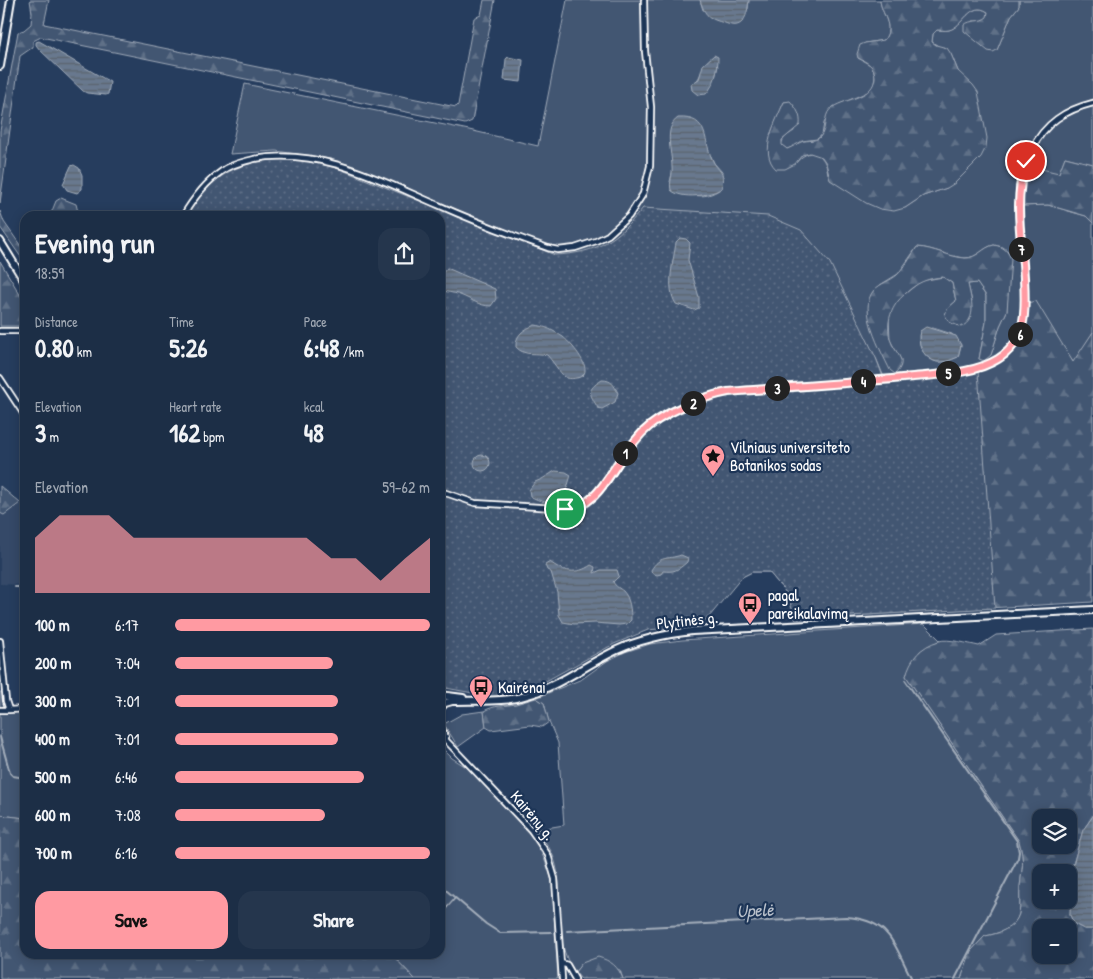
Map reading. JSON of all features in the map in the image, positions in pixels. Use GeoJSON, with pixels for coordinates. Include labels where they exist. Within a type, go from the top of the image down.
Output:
{"type":"FeatureCollection","features":[{"type":"Feature","properties":{"kind":"main road"},"geometry":{"type":"LineString","coordinates":[[0,66],[3,28],[11,0]]}},
{"type":"Feature","properties":{"kind":"main road"},"geometry":{"type":"LineString","coordinates":[[0,241],[20,274]]}},
{"type":"Feature","properties":{"kind":"main road","name":"Plytinės g."},"geometry":{"type":"LineString","coordinates":[[445,703],[452,701],[507,700],[531,694],[617,650],[664,634],[1093,610]]}},
{"type":"Feature","properties":{"kind":"main road","name":"Plytinės g."},"geometry":{"type":"LineString","coordinates":[[445,696],[477,700]]}},
{"type":"Feature","properties":{"kind":"street"},"geometry":{"type":"LineString","coordinates":[[186,211],[200,190],[223,170],[234,165],[262,158],[299,157],[324,161],[356,170],[460,215],[548,248],[564,250],[596,241],[619,227],[641,199],[647,185],[650,166],[651,107],[645,51],[644,0]]}},
{"type":"Feature","properties":{"kind":"street"},"geometry":{"type":"LineString","coordinates":[[445,493],[475,503],[571,509],[579,507],[592,498],[622,456],[643,432],[670,414],[708,396],[728,392],[890,379],[969,370],[985,366],[999,358],[1010,350],[1016,342],[1021,331],[1024,315],[1024,277],[1019,227],[1019,194],[1021,176],[1026,161],[1039,135],[1052,122],[1065,114],[1093,103]]}},
{"type":"Feature","properties":{"kind":"street"},"geometry":{"type":"LineString","coordinates":[[0,331],[20,331]]}},
{"type":"Feature","properties":{"kind":"street"},"geometry":{"type":"LineString","coordinates":[[0,378],[20,408]]}},
{"type":"Feature","properties":{"kind":"street"},"geometry":{"type":"LineString","coordinates":[[0,641],[6,701],[9,710]]}},
{"type":"Feature","properties":{"kind":"street"},"geometry":{"type":"LineString","coordinates":[[0,710],[20,709]]}},
{"type":"Feature","properties":{"kind":"street","name":"Kairėnų g."},"geometry":{"type":"LineString","coordinates":[[445,735],[451,745]]}},
{"type":"Feature","properties":{"kind":"street","name":"Kairėnų g."},"geometry":{"type":"LineString","coordinates":[[445,739],[530,830],[548,854],[555,879],[562,979]]}},
{"type":"Feature","properties":{"kind":"street"},"geometry":{"type":"LineString","coordinates":[[561,963],[567,965],[576,979]]}},
{"type":"Feature","properties":{"kind":"shaded area"},"geometry":{"type":"Polygon","coordinates":[[[700,0],[749,0],[745,18],[741,23],[735,25],[715,20],[708,16],[700,0]]]}},
{"type":"Feature","properties":{"kind":"shaded area"},"geometry":{"type":"Polygon","coordinates":[[[39,41],[110,82],[108,94],[87,93],[83,91],[40,50],[36,45],[36,42],[39,41]]]}},
{"type":"Feature","properties":{"kind":"shaded area"},"geometry":{"type":"Polygon","coordinates":[[[714,55],[718,57],[714,81],[706,94],[698,95],[692,90],[691,84],[699,79],[703,65],[714,55]]]}},
{"type":"Feature","properties":{"kind":"shaded area"},"geometry":{"type":"Polygon","coordinates":[[[508,57],[523,60],[521,82],[504,80],[506,59],[508,57]]]}},
{"type":"Feature","properties":{"kind":"shaded area"},"geometry":{"type":"Polygon","coordinates":[[[678,118],[689,118],[701,126],[710,155],[723,176],[722,188],[717,191],[704,195],[689,196],[671,190],[672,170],[669,141],[673,122],[678,118]]]}},
{"type":"Feature","properties":{"kind":"shaded area"},"geometry":{"type":"Polygon","coordinates":[[[74,165],[79,168],[82,175],[82,189],[77,193],[67,190],[63,184],[71,166],[74,165]]]}},
{"type":"Feature","properties":{"kind":"shaded area"},"geometry":{"type":"Polygon","coordinates":[[[680,238],[686,239],[690,243],[688,260],[699,297],[699,308],[694,310],[676,304],[671,290],[671,273],[676,242],[680,238]]]}},
{"type":"Feature","properties":{"kind":"shaded area"},"geometry":{"type":"Polygon","coordinates":[[[447,268],[495,289],[496,299],[491,306],[487,306],[445,291],[445,270],[447,268]]]}},
{"type":"Feature","properties":{"kind":"shaded area"},"geometry":{"type":"Polygon","coordinates":[[[535,325],[556,333],[572,346],[582,359],[585,371],[582,376],[567,378],[547,355],[523,352],[516,347],[517,339],[521,333],[535,325]]]}},
{"type":"Feature","properties":{"kind":"shaded area"},"geometry":{"type":"Polygon","coordinates":[[[926,327],[956,336],[961,345],[958,357],[940,362],[926,356],[921,349],[919,340],[920,331],[926,327]]]}},
{"type":"Feature","properties":{"kind":"shaded area"},"geometry":{"type":"Polygon","coordinates":[[[602,380],[612,384],[618,393],[615,402],[602,409],[598,408],[593,399],[591,389],[602,380]]]}},
{"type":"Feature","properties":{"kind":"shaded area"},"geometry":{"type":"Polygon","coordinates":[[[482,455],[490,463],[482,471],[474,463],[482,455]]]}},
{"type":"Feature","properties":{"kind":"shaded area"},"geometry":{"type":"Polygon","coordinates":[[[555,471],[566,472],[571,475],[563,502],[546,502],[530,496],[529,490],[535,482],[555,471]]]}},
{"type":"Feature","properties":{"kind":"shaded area"},"geometry":{"type":"Polygon","coordinates":[[[20,503],[20,585],[0,584],[0,513],[4,515],[20,503]]]}},
{"type":"Feature","properties":{"kind":"shaded area"},"geometry":{"type":"Polygon","coordinates":[[[681,555],[688,558],[687,562],[678,569],[663,571],[657,575],[652,573],[651,570],[654,565],[661,560],[681,555]]]}},
{"type":"Feature","properties":{"kind":"shaded area"},"geometry":{"type":"Polygon","coordinates":[[[550,562],[570,571],[581,570],[591,565],[595,567],[594,573],[601,570],[617,570],[619,576],[613,582],[623,591],[629,601],[631,620],[627,624],[619,625],[563,622],[559,615],[557,592],[551,572],[547,570],[545,565],[550,562]]]}},
{"type":"Feature","properties":{"kind":"shaded area"},"geometry":{"type":"Polygon","coordinates":[[[1093,816],[1093,929],[1084,929],[1077,926],[1077,919],[1072,919],[1070,915],[1070,909],[1077,909],[1077,864],[1073,864],[1083,830],[1093,816]]]}},
{"type":"Feature","properties":{"kind":"green space"},"geometry":{"type":"Polygon","coordinates":[[[30,0],[49,0],[44,24],[456,107],[458,105],[474,18],[481,15],[484,0],[495,0],[472,121],[465,124],[41,37],[33,41],[33,47],[20,56],[0,203],[0,131],[18,32],[31,24],[30,0]]]}},
{"type":"Feature","properties":{"kind":"green space"},"geometry":{"type":"Polygon","coordinates":[[[567,0],[700,0],[703,10],[748,9],[749,0],[880,0],[888,25],[887,35],[884,40],[865,43],[858,58],[872,66],[875,75],[874,84],[870,91],[833,107],[824,123],[822,135],[817,139],[802,141],[787,149],[781,145],[784,138],[794,131],[795,107],[790,102],[784,102],[770,135],[795,164],[806,155],[816,154],[824,160],[828,174],[905,208],[923,196],[947,188],[958,71],[951,54],[932,42],[933,34],[937,30],[954,28],[971,12],[976,9],[982,9],[988,12],[988,17],[982,21],[973,21],[997,50],[1011,16],[1019,6],[1019,0],[1093,0],[1093,164],[1065,157],[1059,173],[1021,206],[1048,205],[1086,216],[1093,223],[1093,332],[1074,363],[1027,303],[1026,317],[1016,347],[991,366],[978,371],[885,382],[706,308],[526,245],[527,239],[360,169],[331,159],[276,151],[230,154],[245,84],[538,146],[567,0]],[[712,57],[708,60],[699,78],[694,83],[715,78],[718,66],[712,57]],[[670,135],[673,169],[670,182],[689,193],[701,196],[708,195],[722,188],[722,172],[711,156],[670,135]],[[990,246],[970,258],[917,247],[898,274],[880,285],[873,292],[869,313],[901,360],[890,340],[889,316],[896,301],[921,281],[943,277],[952,283],[956,301],[947,309],[972,302],[968,284],[977,283],[986,296],[986,322],[979,359],[991,355],[1007,311],[1008,251],[1003,247],[990,246]],[[933,328],[920,331],[919,340],[921,348],[930,359],[940,362],[958,357],[961,345],[952,334],[933,328]]]}},
{"type":"Feature","properties":{"kind":"green space"},"geometry":{"type":"Polygon","coordinates":[[[880,0],[1019,0],[1019,6],[1011,16],[997,50],[993,52],[988,51],[964,31],[964,25],[967,23],[987,17],[988,12],[982,9],[976,9],[971,12],[954,28],[937,30],[933,34],[932,42],[947,48],[958,71],[978,92],[987,138],[986,147],[981,157],[955,183],[947,188],[923,196],[905,208],[894,211],[880,209],[866,203],[830,180],[826,163],[822,157],[810,153],[802,155],[795,164],[785,169],[776,169],[771,162],[769,154],[770,136],[784,102],[790,101],[800,118],[800,125],[782,140],[782,145],[787,149],[804,141],[818,139],[823,131],[826,116],[833,107],[870,89],[875,77],[874,70],[858,58],[857,54],[860,45],[884,40],[887,35],[888,25],[880,0]]]}},
{"type":"Feature","properties":{"kind":"green space"},"geometry":{"type":"Polygon","coordinates":[[[1065,157],[1093,164],[1093,223],[1086,216],[1048,205],[1021,206],[1028,166],[1059,173],[1065,157]]]}},
{"type":"Feature","properties":{"kind":"green space","name":"Vilniaus universiteto Botanikos sodas"},"geometry":{"type":"Polygon","coordinates":[[[275,159],[326,165],[445,211],[190,211],[202,195],[222,176],[242,166],[275,159]]]}},
{"type":"Feature","properties":{"kind":"green space"},"geometry":{"type":"Polygon","coordinates":[[[61,198],[76,204],[78,211],[52,211],[56,201],[61,198]]]}},
{"type":"Feature","properties":{"kind":"green space","name":"Vilniaus universiteto Botanikos sodas"},"geometry":{"type":"Polygon","coordinates":[[[643,208],[768,216],[801,230],[830,263],[876,358],[885,382],[978,371],[995,608],[795,619],[788,595],[769,572],[752,572],[742,577],[709,617],[699,625],[648,630],[614,644],[531,689],[495,697],[445,688],[445,211],[555,255],[583,251],[605,243],[624,229],[643,208]]]}},
{"type":"Feature","properties":{"kind":"green space"},"geometry":{"type":"Polygon","coordinates":[[[0,211],[4,222],[20,245],[20,256],[0,227],[0,211]]]}},
{"type":"Feature","properties":{"kind":"green space"},"geometry":{"type":"Polygon","coordinates":[[[994,245],[1005,249],[1011,259],[1007,311],[991,355],[984,361],[979,359],[986,322],[986,296],[977,283],[968,284],[972,308],[970,319],[961,327],[949,322],[945,315],[947,309],[956,301],[952,283],[943,277],[932,279],[922,282],[909,290],[896,304],[891,314],[889,320],[890,339],[901,362],[900,368],[895,374],[890,370],[881,352],[869,319],[869,298],[874,290],[900,272],[917,247],[970,258],[994,245]]]}},
{"type":"Feature","properties":{"kind":"green space"},"geometry":{"type":"Polygon","coordinates":[[[0,261],[20,295],[20,326],[0,326],[0,261]]]}},
{"type":"Feature","properties":{"kind":"green space"},"geometry":{"type":"Polygon","coordinates":[[[1036,301],[1073,362],[1093,332],[1093,602],[795,619],[788,595],[769,572],[752,572],[742,577],[643,307],[876,358],[886,382],[978,371],[991,366],[1016,347],[1026,317],[1027,303],[1036,301]]]}},
{"type":"Feature","properties":{"kind":"green space"},"geometry":{"type":"Polygon","coordinates":[[[0,486],[20,503],[4,515],[0,513],[0,486]]]}},
{"type":"Feature","properties":{"kind":"green space"},"geometry":{"type":"Polygon","coordinates":[[[924,624],[940,640],[920,651],[906,676],[1019,841],[1022,854],[1020,908],[1017,919],[1005,930],[985,936],[971,951],[961,979],[623,979],[620,970],[582,963],[575,972],[567,959],[563,945],[559,881],[556,866],[551,851],[534,830],[564,825],[558,743],[549,722],[544,703],[536,698],[582,679],[607,661],[625,652],[650,644],[682,640],[924,624]]]}},
{"type":"Feature","properties":{"kind":"green space"},"geometry":{"type":"Polygon","coordinates":[[[1093,629],[1093,816],[1083,830],[1077,851],[1077,809],[1032,809],[1032,854],[1076,854],[1073,864],[1032,864],[1032,909],[1070,909],[1072,919],[1032,919],[1032,964],[1077,964],[1077,926],[1084,929],[1093,929],[1093,979],[961,979],[971,951],[985,936],[1005,930],[1017,919],[1020,908],[1022,854],[1019,841],[906,676],[910,664],[917,654],[933,643],[948,640],[979,646],[996,635],[1093,629]]]}},
{"type":"Feature","properties":{"kind":"green space"},"geometry":{"type":"Polygon","coordinates":[[[0,692],[2,692],[8,713],[20,712],[20,817],[0,815],[0,692]]]}},
{"type":"Feature","properties":{"kind":"green space"},"geometry":{"type":"Polygon","coordinates":[[[536,698],[544,703],[549,722],[542,727],[530,725],[491,730],[486,727],[484,711],[536,698]]]}},
{"type":"Feature","properties":{"kind":"green space"},"geometry":{"type":"Polygon","coordinates":[[[484,711],[486,727],[458,747],[445,723],[462,714],[484,711]]]}},
{"type":"Feature","properties":{"kind":"green space"},"geometry":{"type":"Polygon","coordinates":[[[445,751],[452,758],[471,770],[533,838],[542,854],[552,882],[558,979],[415,979],[396,959],[445,959],[445,751]]]}},
{"type":"Feature","properties":{"kind":"green space"},"geometry":{"type":"Polygon","coordinates":[[[0,815],[20,817],[20,959],[396,959],[415,979],[0,979],[0,815]]]}},
{"type":"Feature","properties":{"kind":"green space"},"geometry":{"type":"Polygon","coordinates":[[[598,957],[614,965],[623,979],[581,979],[575,972],[582,963],[598,957]]]}},
{"type":"Feature","properties":{"kind":"waterway"},"geometry":{"type":"LineString","coordinates":[[15,587],[20,587]]}},
{"type":"Feature","properties":{"kind":"waterway"},"geometry":{"type":"LineString","coordinates":[[905,680],[1017,841],[1019,852],[1018,858],[955,979]]}},
{"type":"Feature","properties":{"kind":"waterway","name":"Upelė"},"geometry":{"type":"LineString","coordinates":[[0,737],[10,773],[13,776],[19,777]]}},
{"type":"Feature","properties":{"kind":"waterway","name":"Upelė"},"geometry":{"type":"LineString","coordinates":[[445,889],[486,924],[500,933],[551,932]]}},
{"type":"Feature","properties":{"kind":"waterway"},"geometry":{"type":"LineString","coordinates":[[445,909],[455,898]]}},
{"type":"Feature","properties":{"kind":"waterway","name":"Upelė"},"geometry":{"type":"LineString","coordinates":[[567,931],[846,917],[861,919],[873,923],[889,936],[912,979]]}},
{"type":"Feature","properties":{"kind":"place","name":"Vilniaus universiteto Botanikos sodas"},"geometry":{"type":"Point","coordinates":[713,477]}},
{"type":"Feature","properties":{"kind":"place","name":"pagal pareikalavimą"},"geometry":{"type":"Point","coordinates":[750,625]}},
{"type":"Feature","properties":{"kind":"place","name":"Kairėnai"},"geometry":{"type":"Point","coordinates":[481,708]}},
{"type":"Feature","properties":{"kind":"route"},"geometry":{"type":"LineString","coordinates":[[565,509],[579,507],[592,498],[601,488],[622,456],[643,432],[670,414],[708,396],[728,392],[890,379],[969,370],[985,366],[1010,350],[1021,331],[1024,315],[1024,277],[1019,227],[1019,194],[1021,176],[1026,161]]}}]}
